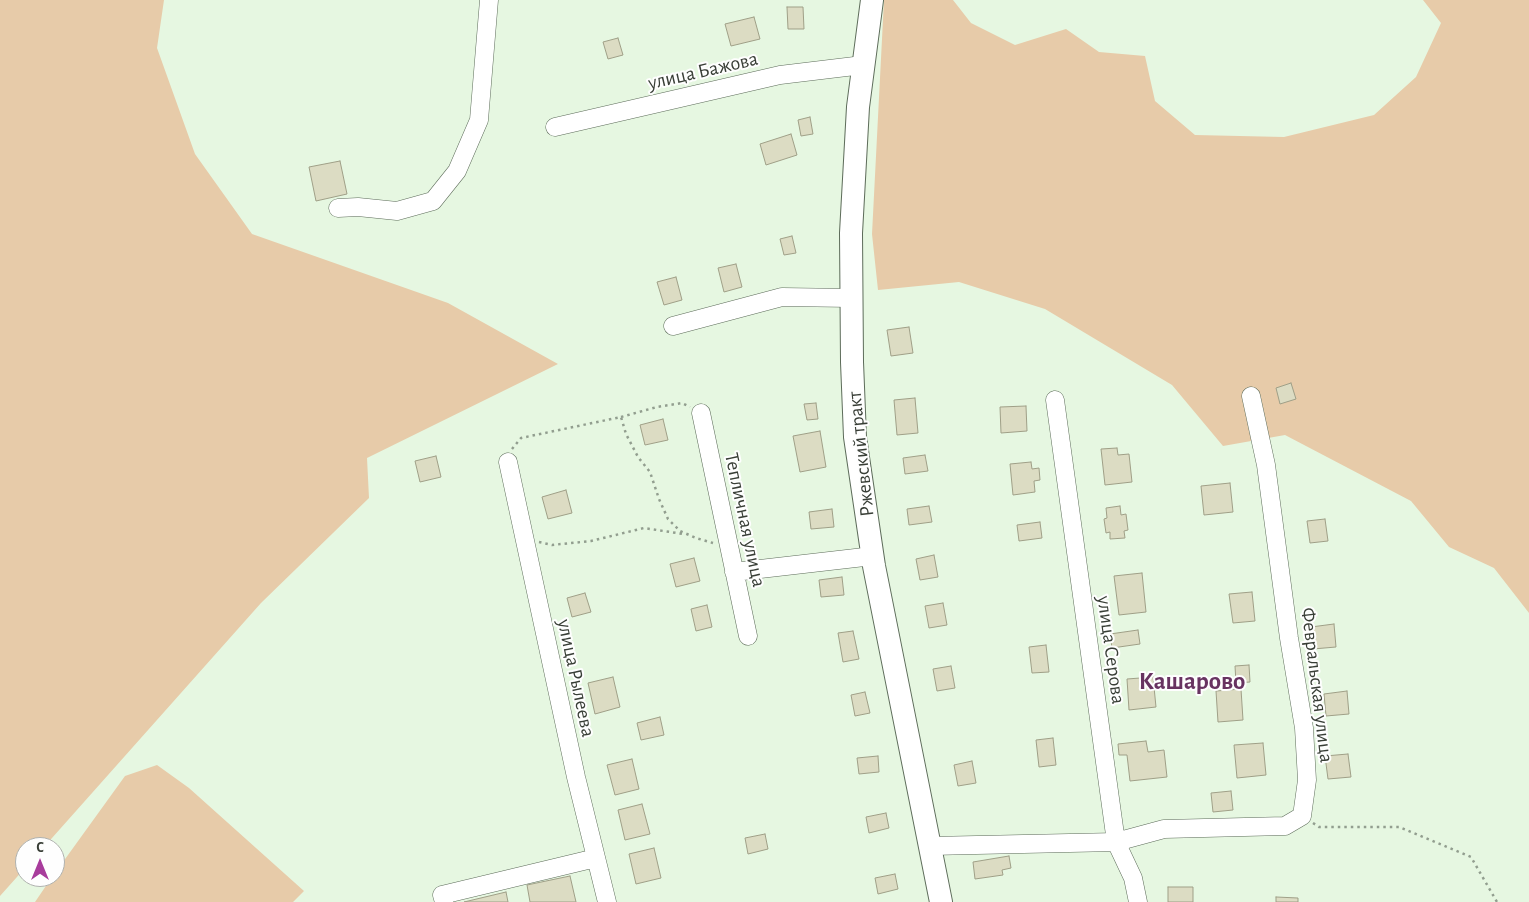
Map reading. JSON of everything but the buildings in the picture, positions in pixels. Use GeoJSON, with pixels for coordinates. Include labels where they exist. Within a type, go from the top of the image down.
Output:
{"type":"FeatureCollection","features":[{"type":"Feature","properties":{"kind":"main road","name":"Ржевский тракт"},"geometry":{"type":"LineString","coordinates":[[872,0],[858,107],[851,233],[852,362],[855,437],[873,556],[941,902]]}},
{"type":"Feature","properties":{"kind":"street"},"geometry":{"type":"LineString","coordinates":[[338,208],[358,207],[397,211],[433,201],[457,172],[479,120],[489,0]]}},
{"type":"Feature","properties":{"kind":"street","name":"улица Бажова"},"geometry":{"type":"LineString","coordinates":[[555,127],[780,75],[863,66]]}},
{"type":"Feature","properties":{"kind":"street"},"geometry":{"type":"LineString","coordinates":[[673,326],[782,297],[851,298]]}},
{"type":"Feature","properties":{"kind":"street","name":"Февральская улица"},"geometry":{"type":"LineString","coordinates":[[1251,396],[1266,465],[1289,638],[1304,728],[1307,780],[1302,816]]}},
{"type":"Feature","properties":{"kind":"street","name":"улица Серова"},"geometry":{"type":"LineString","coordinates":[[1055,400],[1116,842],[1133,878],[1138,902]]}},
{"type":"Feature","properties":{"kind":"street","name":"Тепличная улица"},"geometry":{"type":"LineString","coordinates":[[701,413],[748,636]]}},
{"type":"Feature","properties":{"kind":"street","name":"улица Рылеева"},"geometry":{"type":"LineString","coordinates":[[508,462],[574,768],[607,902]]}},
{"type":"Feature","properties":{"kind":"street"},"geometry":{"type":"LineString","coordinates":[[734,572],[873,556]]}},
{"type":"Feature","properties":{"kind":"street"},"geometry":{"type":"LineString","coordinates":[[930,846],[1116,842],[1164,829],[1285,826],[1302,816]]}},
{"type":"Feature","properties":{"kind":"street"},"geometry":{"type":"LineString","coordinates":[[444,902],[442,895],[596,858]]}},
{"type":"Feature","properties":{"kind":"path"},"geometry":{"type":"LineString","coordinates":[[508,462],[510,452],[521,438],[682,403],[701,413]]}},
{"type":"Feature","properties":{"kind":"path"},"geometry":{"type":"LineString","coordinates":[[621,417],[626,434],[638,457],[650,472],[668,519],[687,534],[710,541],[730,552]]}},
{"type":"Feature","properties":{"kind":"path"},"geometry":{"type":"LineString","coordinates":[[525,538],[552,545],[591,541],[644,528],[687,534]]}},
{"type":"Feature","properties":{"kind":"path"},"geometry":{"type":"LineString","coordinates":[[1302,816],[1319,827],[1399,827],[1471,858],[1497,902]]}},
{"type":"Feature","properties":{"kind":"shaded area"},"geometry":{"type":"Polygon","coordinates":[[[0,0],[164,0],[157,48],[195,154],[252,234],[448,303],[558,364],[367,458],[369,498],[261,603],[53,837],[15,837],[15,879],[0,896],[0,0]]]}},
{"type":"Feature","properties":{"kind":"shaded area"},"geometry":{"type":"Polygon","coordinates":[[[884,0],[953,0],[971,23],[1015,45],[1066,29],[1099,52],[1145,56],[1155,101],[1195,135],[1284,137],[1374,115],[1416,77],[1441,23],[1423,0],[1529,0],[1529,613],[1494,568],[1449,547],[1411,501],[1285,435],[1223,446],[1172,385],[1045,309],[959,282],[878,290],[872,234],[884,0]]]}},
{"type":"Feature","properties":{"kind":"shaded area"},"geometry":{"type":"Polygon","coordinates":[[[157,765],[189,788],[304,891],[293,902],[35,902],[45,887],[65,887],[65,859],[125,776],[157,765]]]}},
{"type":"Feature","properties":{"kind":"district","name":"Кашарово"},"geometry":{"type":"Point","coordinates":[1192,681]}}]}
